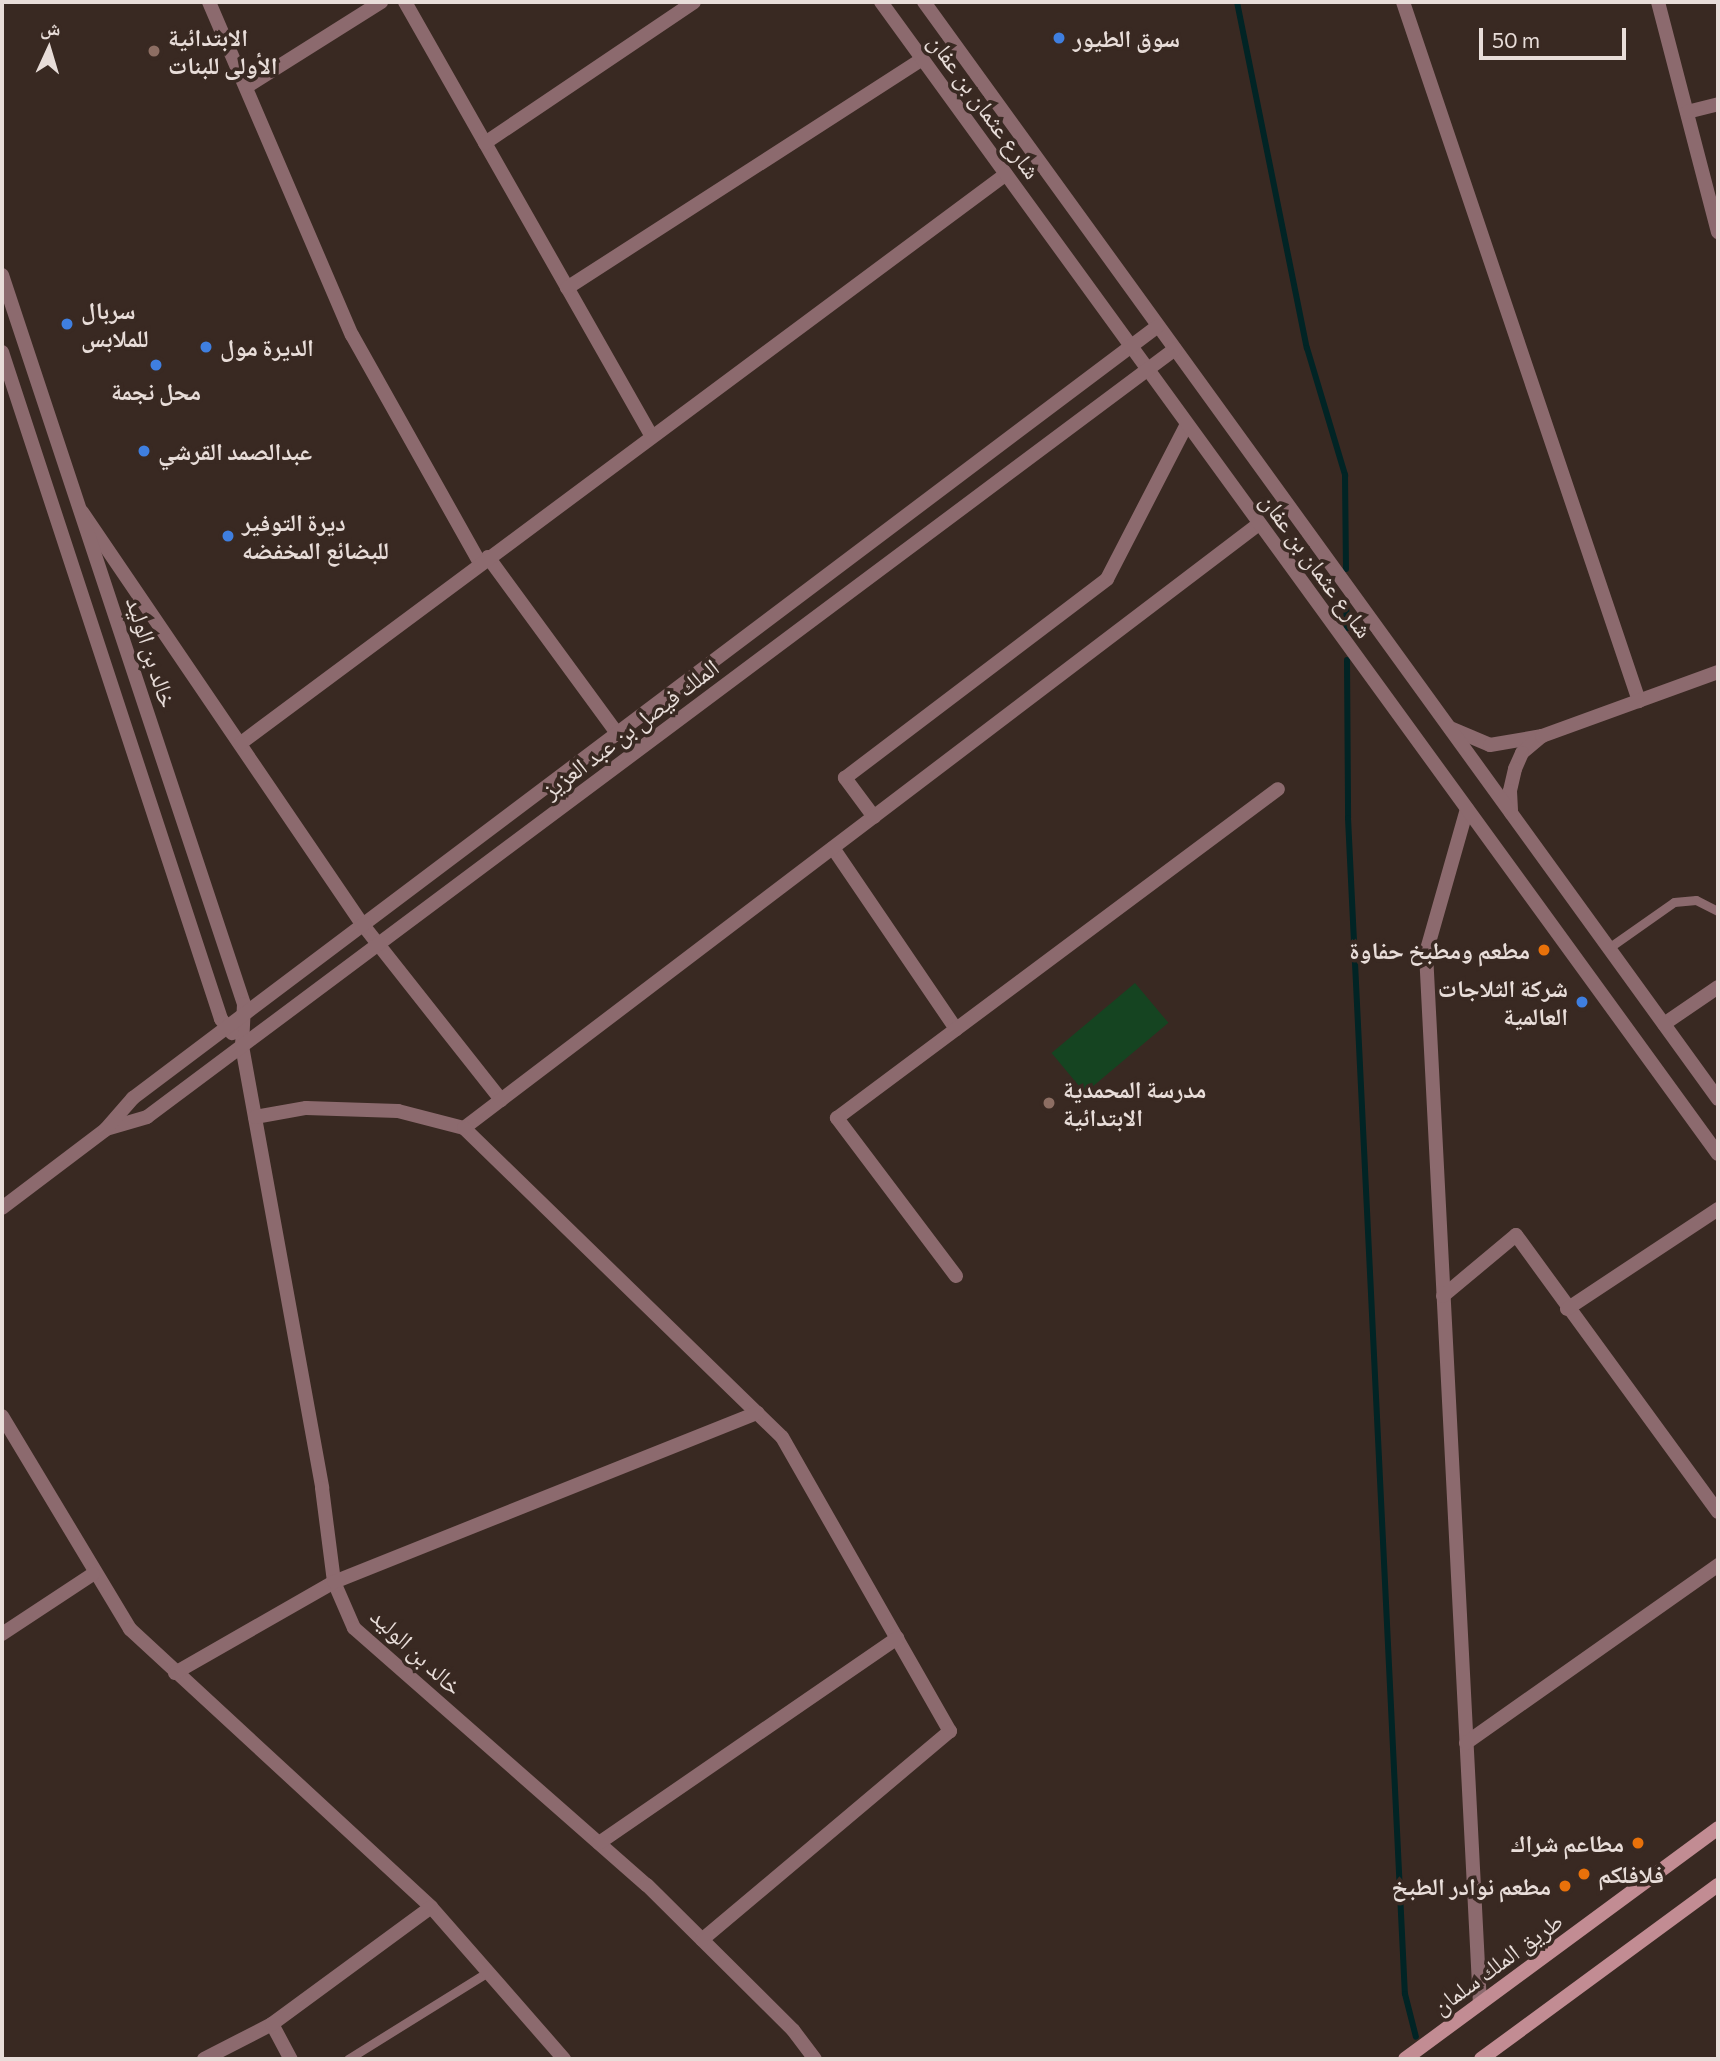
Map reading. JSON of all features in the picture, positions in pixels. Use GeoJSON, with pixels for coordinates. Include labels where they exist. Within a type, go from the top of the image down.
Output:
{"type":"FeatureCollection","features":[{"type":"Feature","properties":{"kind":"main road","name":"طريق الملك سلمان"},"geometry":{"type":"LineString","coordinates":[[1405,2059],[1718,1828]]}},
{"type":"Feature","properties":{"kind":"main road"},"geometry":{"type":"LineString","coordinates":[[1481,2059],[1718,1886]]}},
{"type":"Feature","properties":{"kind":"street"},"geometry":{"type":"LineString","coordinates":[[209,2],[352,335],[484,560],[617,733]]}},
{"type":"Feature","properties":{"kind":"street"},"geometry":{"type":"LineString","coordinates":[[246,87],[381,2]]}},
{"type":"Feature","properties":{"kind":"street"},"geometry":{"type":"LineString","coordinates":[[405,2],[652,436]]}},
{"type":"Feature","properties":{"kind":"street"},"geometry":{"type":"LineString","coordinates":[[485,143],[694,2]]}},
{"type":"Feature","properties":{"kind":"street","name":"شارع عثمان بن عفان"},"geometry":{"type":"LineString","coordinates":[[881,2],[1718,1154]]}},
{"type":"Feature","properties":{"kind":"street","name":"شارع عثمان بن عفان"},"geometry":{"type":"LineString","coordinates":[[924,2],[1718,1099]]}},
{"type":"Feature","properties":{"kind":"street"},"geometry":{"type":"LineString","coordinates":[[1403,2],[1639,701]]}},
{"type":"Feature","properties":{"kind":"street"},"geometry":{"type":"LineString","coordinates":[[1658,2],[1718,232]]}},
{"type":"Feature","properties":{"kind":"street"},"geometry":{"type":"LineString","coordinates":[[567,288],[922,59]]}},
{"type":"Feature","properties":{"kind":"street"},"geometry":{"type":"LineString","coordinates":[[1687,112],[1718,104]]}},
{"type":"Feature","properties":{"kind":"street"},"geometry":{"type":"LineString","coordinates":[[241,743],[1006,174]]}},
{"type":"Feature","properties":{"kind":"street","name":"خالد بن الوليد"},"geometry":{"type":"LineString","coordinates":[[2,275],[244,1004],[242,1046],[322,1488],[334,1582],[354,1628],[599,1843],[702,1940],[793,2031],[815,2059]]}},
{"type":"Feature","properties":{"kind":"street","name":"الملك فيصل بن عبد العزيز"},"geometry":{"type":"LineString","coordinates":[[2,1208],[105,1130],[133,1098],[1158,326]]}},
{"type":"Feature","properties":{"kind":"street","name":"الملك فيصل بن عبد العزيز"},"geometry":{"type":"LineString","coordinates":[[105,1130],[147,1117],[1175,349]]}},
{"type":"Feature","properties":{"kind":"street","name":"خالد بن الوليد"},"geometry":{"type":"LineString","coordinates":[[2,352],[228,1027],[242,1046]]}},
{"type":"Feature","properties":{"kind":"street"},"geometry":{"type":"LineString","coordinates":[[874,817],[845,778],[1107,579],[1187,424]]}},
{"type":"Feature","properties":{"kind":"street"},"geometry":{"type":"LineString","coordinates":[[82,510],[363,925],[500,1100]]}},
{"type":"Feature","properties":{"kind":"street"},"geometry":{"type":"LineString","coordinates":[[464,1128],[1259,524]]}},
{"type":"Feature","properties":{"kind":"street"},"geometry":{"type":"LineString","coordinates":[[1450,728],[1490,745],[1542,736],[1718,672]]}},
{"type":"Feature","properties":{"kind":"street"},"geometry":{"type":"LineString","coordinates":[[1511,813],[1515,769],[1522,753],[1542,736]]}},
{"type":"Feature","properties":{"kind":"street"},"geometry":{"type":"LineString","coordinates":[[956,1276],[837,1118],[1278,789]]}},
{"type":"Feature","properties":{"kind":"street"},"geometry":{"type":"LineString","coordinates":[[1467,809],[1426,953],[1480,2004]]}},
{"type":"Feature","properties":{"kind":"street"},"geometry":{"type":"LineString","coordinates":[[833,848],[956,1029]]}},
{"type":"Feature","properties":{"kind":"street"},"geometry":{"type":"LineString","coordinates":[[1664,1024],[1718,987]]}},
{"type":"Feature","properties":{"kind":"street"},"geometry":{"type":"LineString","coordinates":[[255,1117],[306,1108],[398,1111],[464,1128],[782,1437],[950,1731],[702,1940]]}},
{"type":"Feature","properties":{"kind":"street"},"geometry":{"type":"LineString","coordinates":[[1567,1309],[1718,1209]]}},
{"type":"Feature","properties":{"kind":"street"},"geometry":{"type":"LineString","coordinates":[[1443,1296],[1516,1236],[1718,1512]]}},
{"type":"Feature","properties":{"kind":"street"},"geometry":{"type":"LineString","coordinates":[[175,1673],[334,1582],[757,1413]]}},
{"type":"Feature","properties":{"kind":"street"},"geometry":{"type":"LineString","coordinates":[[2,1416],[93,1574],[130,1629],[431,1907],[564,2059]]}},
{"type":"Feature","properties":{"kind":"street"},"geometry":{"type":"LineString","coordinates":[[1466,1743],[1718,1565]]}},
{"type":"Feature","properties":{"kind":"street"},"geometry":{"type":"LineString","coordinates":[[2,1634],[93,1574]]}},
{"type":"Feature","properties":{"kind":"street"},"geometry":{"type":"LineString","coordinates":[[599,1843],[897,1638]]}},
{"type":"Feature","properties":{"kind":"street"},"geometry":{"type":"LineString","coordinates":[[204,2059],[272,2024],[431,1907]]}},
{"type":"Feature","properties":{"kind":"street"},"geometry":{"type":"LineString","coordinates":[[272,2024],[291,2059]]}},
{"type":"Feature","properties":{"kind":"lane"},"geometry":{"type":"LineString","coordinates":[[1609,947],[1674,902],[1696,900],[1718,911]]}},
{"type":"Feature","properties":{"kind":"lane"},"geometry":{"type":"LineString","coordinates":[[348,2059],[488,1972]]}},
{"type":"Feature","properties":{"kind":"green space"},"geometry":{"type":"Polygon","coordinates":[[[1135,983],[1168,1023],[1085,1093],[1052,1053],[1135,983]]]}},
{"type":"Feature","properties":{"kind":"waterway"},"geometry":{"type":"LineString","coordinates":[[1237,2],[1307,348],[1345,475],[1346,569]]}},
{"type":"Feature","properties":{"kind":"waterway"},"geometry":{"type":"LineString","coordinates":[[1346,601],[1347,628]]}},
{"type":"Feature","properties":{"kind":"waterway"},"geometry":{"type":"LineString","coordinates":[[1347,660],[1348,818],[1405,1994],[1416,2037]]}},
{"type":"Feature","properties":{"kind":"place","name":"سوق الطيور"},"geometry":{"type":"Point","coordinates":[1059,38]}},
{"type":"Feature","properties":{"kind":"place","name":"الابتدائية الأولى للبنات"},"geometry":{"type":"Point","coordinates":[154,51]}},
{"type":"Feature","properties":{"kind":"place","name":"سربال للملابس"},"geometry":{"type":"Point","coordinates":[67,324]}},
{"type":"Feature","properties":{"kind":"place","name":"الديرة مول"},"geometry":{"type":"Point","coordinates":[206,347]}},
{"type":"Feature","properties":{"kind":"place","name":"محل نجمة"},"geometry":{"type":"Point","coordinates":[156,365]}},
{"type":"Feature","properties":{"kind":"place","name":"عبدالصمد القرشي"},"geometry":{"type":"Point","coordinates":[144,451]}},
{"type":"Feature","properties":{"kind":"place","name":"ديرة التوفير للبضائع المخفضه"},"geometry":{"type":"Point","coordinates":[228,536]}},
{"type":"Feature","properties":{"kind":"place","name":"مطعم ومطبخ حفاوة"},"geometry":{"type":"Point","coordinates":[1544,950]}},
{"type":"Feature","properties":{"kind":"place","name":"شركة الثلاجات العالمية"},"geometry":{"type":"Point","coordinates":[1582,1002]}},
{"type":"Feature","properties":{"kind":"place","name":"مدرسة المحمدية الابتدائية"},"geometry":{"type":"Point","coordinates":[1049,1103]}},
{"type":"Feature","properties":{"kind":"place","name":"مطاعم شراك"},"geometry":{"type":"Point","coordinates":[1638,1843]}},
{"type":"Feature","properties":{"kind":"place","name":"فلافلكم"},"geometry":{"type":"Point","coordinates":[1584,1874]}},
{"type":"Feature","properties":{"kind":"place","name":"مطعم نوادر الطبخ"},"geometry":{"type":"Point","coordinates":[1565,1886]}}]}
